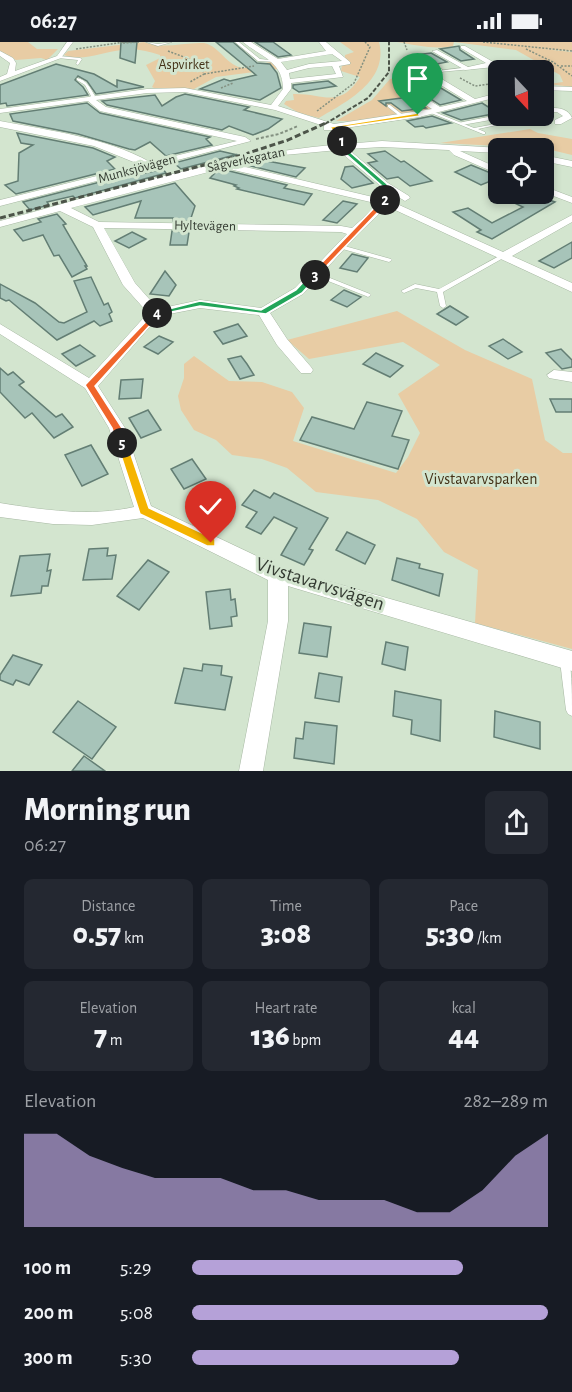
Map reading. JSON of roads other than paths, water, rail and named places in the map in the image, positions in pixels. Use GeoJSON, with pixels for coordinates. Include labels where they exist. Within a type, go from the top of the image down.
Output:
{"type":"FeatureCollection","features":[{"type":"Feature","properties":{"kind":"street"},"geometry":{"type":"LineString","coordinates":[[0,79],[61,53],[70,42]]}},
{"type":"Feature","properties":{"kind":"street"},"geometry":{"type":"LineString","coordinates":[[246,42],[278,62],[286,72],[287,89],[273,107]]}},
{"type":"Feature","properties":{"kind":"street"},"geometry":{"type":"LineString","coordinates":[[286,72],[309,66],[348,63],[322,42]]}},
{"type":"Feature","properties":{"kind":"street"},"geometry":{"type":"LineString","coordinates":[[463,47],[488,61]]}},
{"type":"Feature","properties":{"kind":"street"},"geometry":{"type":"LineString","coordinates":[[278,62],[331,50]]}},
{"type":"Feature","properties":{"kind":"street"},"geometry":{"type":"LineString","coordinates":[[435,51],[468,68],[488,65]]}},
{"type":"Feature","properties":{"kind":"street"},"geometry":{"type":"LineString","coordinates":[[0,53],[11,58],[13,63],[10,75]]}},
{"type":"Feature","properties":{"kind":"street"},"geometry":{"type":"LineString","coordinates":[[410,57],[432,70],[440,71]]}},
{"type":"Feature","properties":{"kind":"street"},"geometry":{"type":"LineString","coordinates":[[288,81],[340,75],[335,65]]}},
{"type":"Feature","properties":{"kind":"street"},"geometry":{"type":"LineString","coordinates":[[440,71],[429,74],[473,101]]}},
{"type":"Feature","properties":{"kind":"street"},"geometry":{"type":"LineString","coordinates":[[403,86],[436,111]]}},
{"type":"Feature","properties":{"kind":"street"},"geometry":{"type":"LineString","coordinates":[[554,87],[572,89]]}},
{"type":"Feature","properties":{"kind":"street"},"geometry":{"type":"LineString","coordinates":[[0,111],[169,89],[273,107],[333,127],[342,142],[340,146]]}},
{"type":"Feature","properties":{"kind":"street"},"geometry":{"type":"LineString","coordinates":[[318,130],[436,111],[488,97]]}},
{"type":"Feature","properties":{"kind":"street","name":"Munksjövägen"},"geometry":{"type":"LineString","coordinates":[[0,203],[247,141],[104,109],[90,99]]}},
{"type":"Feature","properties":{"kind":"street"},"geometry":{"type":"LineString","coordinates":[[554,108],[570,106]]}},
{"type":"Feature","properties":{"kind":"street"},"geometry":{"type":"LineString","coordinates":[[554,111],[567,115],[568,118],[558,122],[570,128]]}},
{"type":"Feature","properties":{"kind":"street"},"geometry":{"type":"LineString","coordinates":[[303,118],[385,185],[396,203]]}},
{"type":"Feature","properties":{"kind":"street"},"geometry":{"type":"LineString","coordinates":[[462,123],[488,119]]}},
{"type":"Feature","properties":{"kind":"street"},"geometry":{"type":"LineString","coordinates":[[0,124],[78,140],[138,158],[148,165]]}},
{"type":"Feature","properties":{"kind":"street","name":"Sågverksgatan"},"geometry":{"type":"LineString","coordinates":[[0,224],[268,154],[382,144],[488,149]]}},
{"type":"Feature","properties":{"kind":"street"},"geometry":{"type":"LineString","coordinates":[[451,147],[457,153],[488,167]]}},
{"type":"Feature","properties":{"kind":"street"},"geometry":{"type":"LineString","coordinates":[[554,155],[572,158]]}},
{"type":"Feature","properties":{"kind":"street"},"geometry":{"type":"LineString","coordinates":[[554,160],[572,164]]}},
{"type":"Feature","properties":{"kind":"street"},"geometry":{"type":"LineString","coordinates":[[224,164],[244,171],[396,203],[572,288]]}},
{"type":"Feature","properties":{"kind":"street"},"geometry":{"type":"LineString","coordinates":[[385,185],[396,203]]}},
{"type":"Feature","properties":{"kind":"street"},"geometry":{"type":"LineString","coordinates":[[554,193],[572,200]]}},
{"type":"Feature","properties":{"kind":"street"},"geometry":{"type":"LineString","coordinates":[[90,385],[155,313],[200,304],[263,312],[299,291],[379,208],[396,203]]}},
{"type":"Feature","properties":{"kind":"street","name":"Hyltevägen"},"geometry":{"type":"LineString","coordinates":[[60,207],[97,225],[333,228],[354,232]]}},
{"type":"Feature","properties":{"kind":"street"},"geometry":{"type":"LineString","coordinates":[[503,256],[572,218]]}},
{"type":"Feature","properties":{"kind":"street"},"geometry":{"type":"LineString","coordinates":[[97,225],[109,250],[144,306],[155,313]]}},
{"type":"Feature","properties":{"kind":"street"},"geometry":{"type":"LineString","coordinates":[[263,312],[282,342],[306,370]]}},
{"type":"Feature","properties":{"kind":"street"},"geometry":{"type":"LineString","coordinates":[[0,328],[90,385],[117,428],[144,511],[136,514],[86,518],[0,510]]}},
{"type":"Feature","properties":{"kind":"street"},"geometry":{"type":"LineString","coordinates":[[554,375],[572,377]]}},
{"type":"Feature","properties":{"kind":"street","name":"Vivstavarvsvägen"},"geometry":{"type":"LineString","coordinates":[[144,511],[278,575],[568,660]]}},
{"type":"Feature","properties":{"kind":"street"},"geometry":{"type":"LineString","coordinates":[[251,771],[278,621],[278,575]]}},
{"type":"Feature","properties":{"kind":"lane"},"geometry":{"type":"LineString","coordinates":[[148,42],[158,45],[170,42]]}},
{"type":"Feature","properties":{"kind":"lane"},"geometry":{"type":"LineString","coordinates":[[237,42],[259,60],[278,62]]}},
{"type":"Feature","properties":{"kind":"lane"},"geometry":{"type":"LineString","coordinates":[[61,53],[80,59],[78,64]]}},
{"type":"Feature","properties":{"kind":"lane"},"geometry":{"type":"LineString","coordinates":[[440,71],[468,68]]}},
{"type":"Feature","properties":{"kind":"lane"},"geometry":{"type":"LineString","coordinates":[[78,79],[86,84],[93,96],[90,99]]}},
{"type":"Feature","properties":{"kind":"lane"},"geometry":{"type":"LineString","coordinates":[[389,106],[403,117]]}},
{"type":"Feature","properties":{"kind":"lane"},"geometry":{"type":"LineString","coordinates":[[436,111],[483,133]]}},
{"type":"Feature","properties":{"kind":"lane"},"geometry":{"type":"LineString","coordinates":[[474,129],[490,126]]}},
{"type":"Feature","properties":{"kind":"lane"},"geometry":{"type":"LineString","coordinates":[[340,247],[389,260]]}},
{"type":"Feature","properties":{"kind":"lane"},"geometry":{"type":"LineString","coordinates":[[404,291],[415,285],[440,291],[503,256]]}},
{"type":"Feature","properties":{"kind":"lane"},"geometry":{"type":"LineString","coordinates":[[315,274],[368,295]]}},
{"type":"Feature","properties":{"kind":"lane"},"geometry":{"type":"LineString","coordinates":[[440,291],[444,306]]}},
{"type":"Feature","properties":{"kind":"lane"},"geometry":{"type":"LineString","coordinates":[[568,660],[572,710]]}},
{"type":"Feature","properties":{"kind":"railway"},"geometry":{"type":"LineString","coordinates":[[325,124],[368,98],[389,72],[389,42]]}},
{"type":"Feature","properties":{"kind":"railway"},"geometry":{"type":"LineString","coordinates":[[0,218],[239,156],[288,140],[328,122]]}},
{"type":"Feature","properties":{"kind":"park label","name":"Aspvirket"},"geometry":{"type":"Point","coordinates":[184,65]}},
{"type":"Feature","properties":{"kind":"park label","name":"Vivstavarvsparken"},"geometry":{"type":"Point","coordinates":[481,479]}}]}
